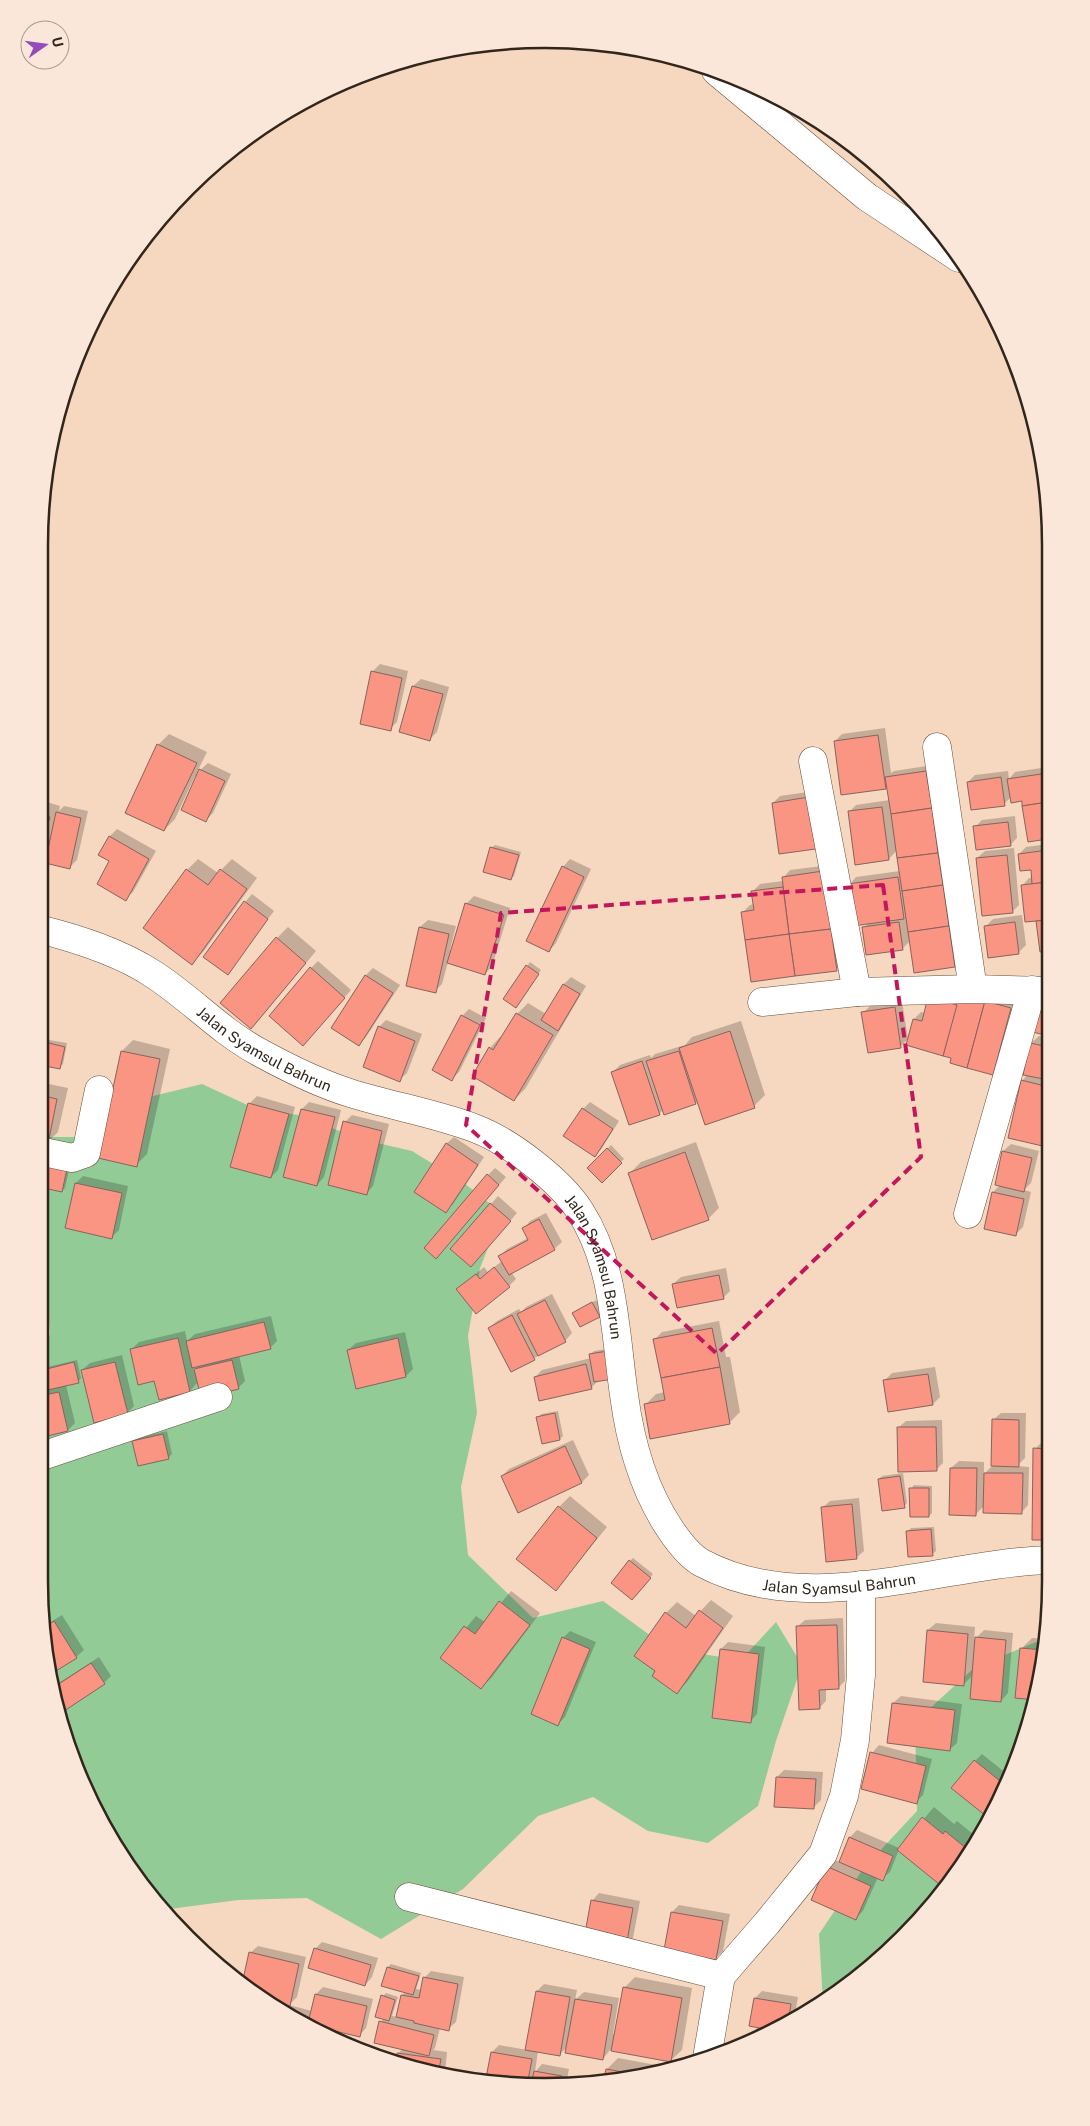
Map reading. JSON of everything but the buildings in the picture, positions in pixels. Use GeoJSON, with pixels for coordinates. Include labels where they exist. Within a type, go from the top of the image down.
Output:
{"type":"FeatureCollection","features":[{"type":"Feature","properties":{"kind":"street"},"geometry":{"type":"LineString","coordinates":[[731,84],[867,197],[944,248]]}},
{"type":"Feature","properties":{"kind":"street"},"geometry":{"type":"LineString","coordinates":[[936,747],[973,989]]}},
{"type":"Feature","properties":{"kind":"street"},"geometry":{"type":"LineString","coordinates":[[814,761],[857,992]]}},
{"type":"Feature","properties":{"kind":"street","name":"Jalan Syamsul Bahrun"},"geometry":{"type":"LineString","coordinates":[[48,932],[115,954],[152,973],[236,1038],[257,1051],[303,1074],[348,1092],[477,1129],[516,1152],[552,1178],[580,1211],[599,1249],[612,1298],[624,1398],[633,1442],[647,1485],[664,1520],[679,1542],[698,1561],[734,1578],[764,1585],[830,1588],[1042,1561]]}},
{"type":"Feature","properties":{"kind":"street"},"geometry":{"type":"LineString","coordinates":[[762,1002],[857,992],[973,989],[1040,990],[968,1214]]}},
{"type":"Feature","properties":{"kind":"street"},"geometry":{"type":"LineString","coordinates":[[48,1153],[72,1158],[86,1153],[100,1090]]}},
{"type":"Feature","properties":{"kind":"street"},"geometry":{"type":"LineString","coordinates":[[48,1453],[218,1397]]}},
{"type":"Feature","properties":{"kind":"street"},"geometry":{"type":"LineString","coordinates":[[708,2051],[720,1976],[767,1923],[823,1854],[844,1796],[855,1740],[861,1675],[861,1585]]}},
{"type":"Feature","properties":{"kind":"street"},"geometry":{"type":"LineString","coordinates":[[410,1897],[720,1976]]}},
{"type":"Feature","properties":{"kind":"highlighted area"},"geometry":{"type":"Polygon","coordinates":[[[883,885],[921,1157],[717,1354],[466,1125],[501,913],[883,885]]]}},
{"type":"Feature","properties":{"kind":"green space"},"geometry":{"type":"Polygon","coordinates":[[[202,1084],[258,1110],[299,1115],[360,1139],[412,1151],[464,1183],[502,1213],[480,1268],[468,1336],[477,1413],[461,1487],[468,1555],[533,1618],[603,1601],[669,1649],[741,1660],[776,1622],[802,1665],[776,1741],[758,1806],[708,1843],[648,1831],[593,1797],[538,1816],[463,1889],[381,1939],[307,1898],[238,1900],[171,1909],[150,1884],[114,1830],[85,1771],[64,1710],[52,1646],[49,1614],[48,1339],[50,1334],[48,1306],[48,1137],[88,1137],[133,1101],[202,1084]]]}},
{"type":"Feature","properties":{"kind":"green space"},"geometry":{"type":"Polygon","coordinates":[[[1038,1641],[1026,1710],[1005,1771],[976,1830],[940,1884],[897,1933],[848,1976],[823,1994],[819,1934],[863,1869],[917,1811],[915,1722],[975,1667],[1038,1641]]]}}]}
